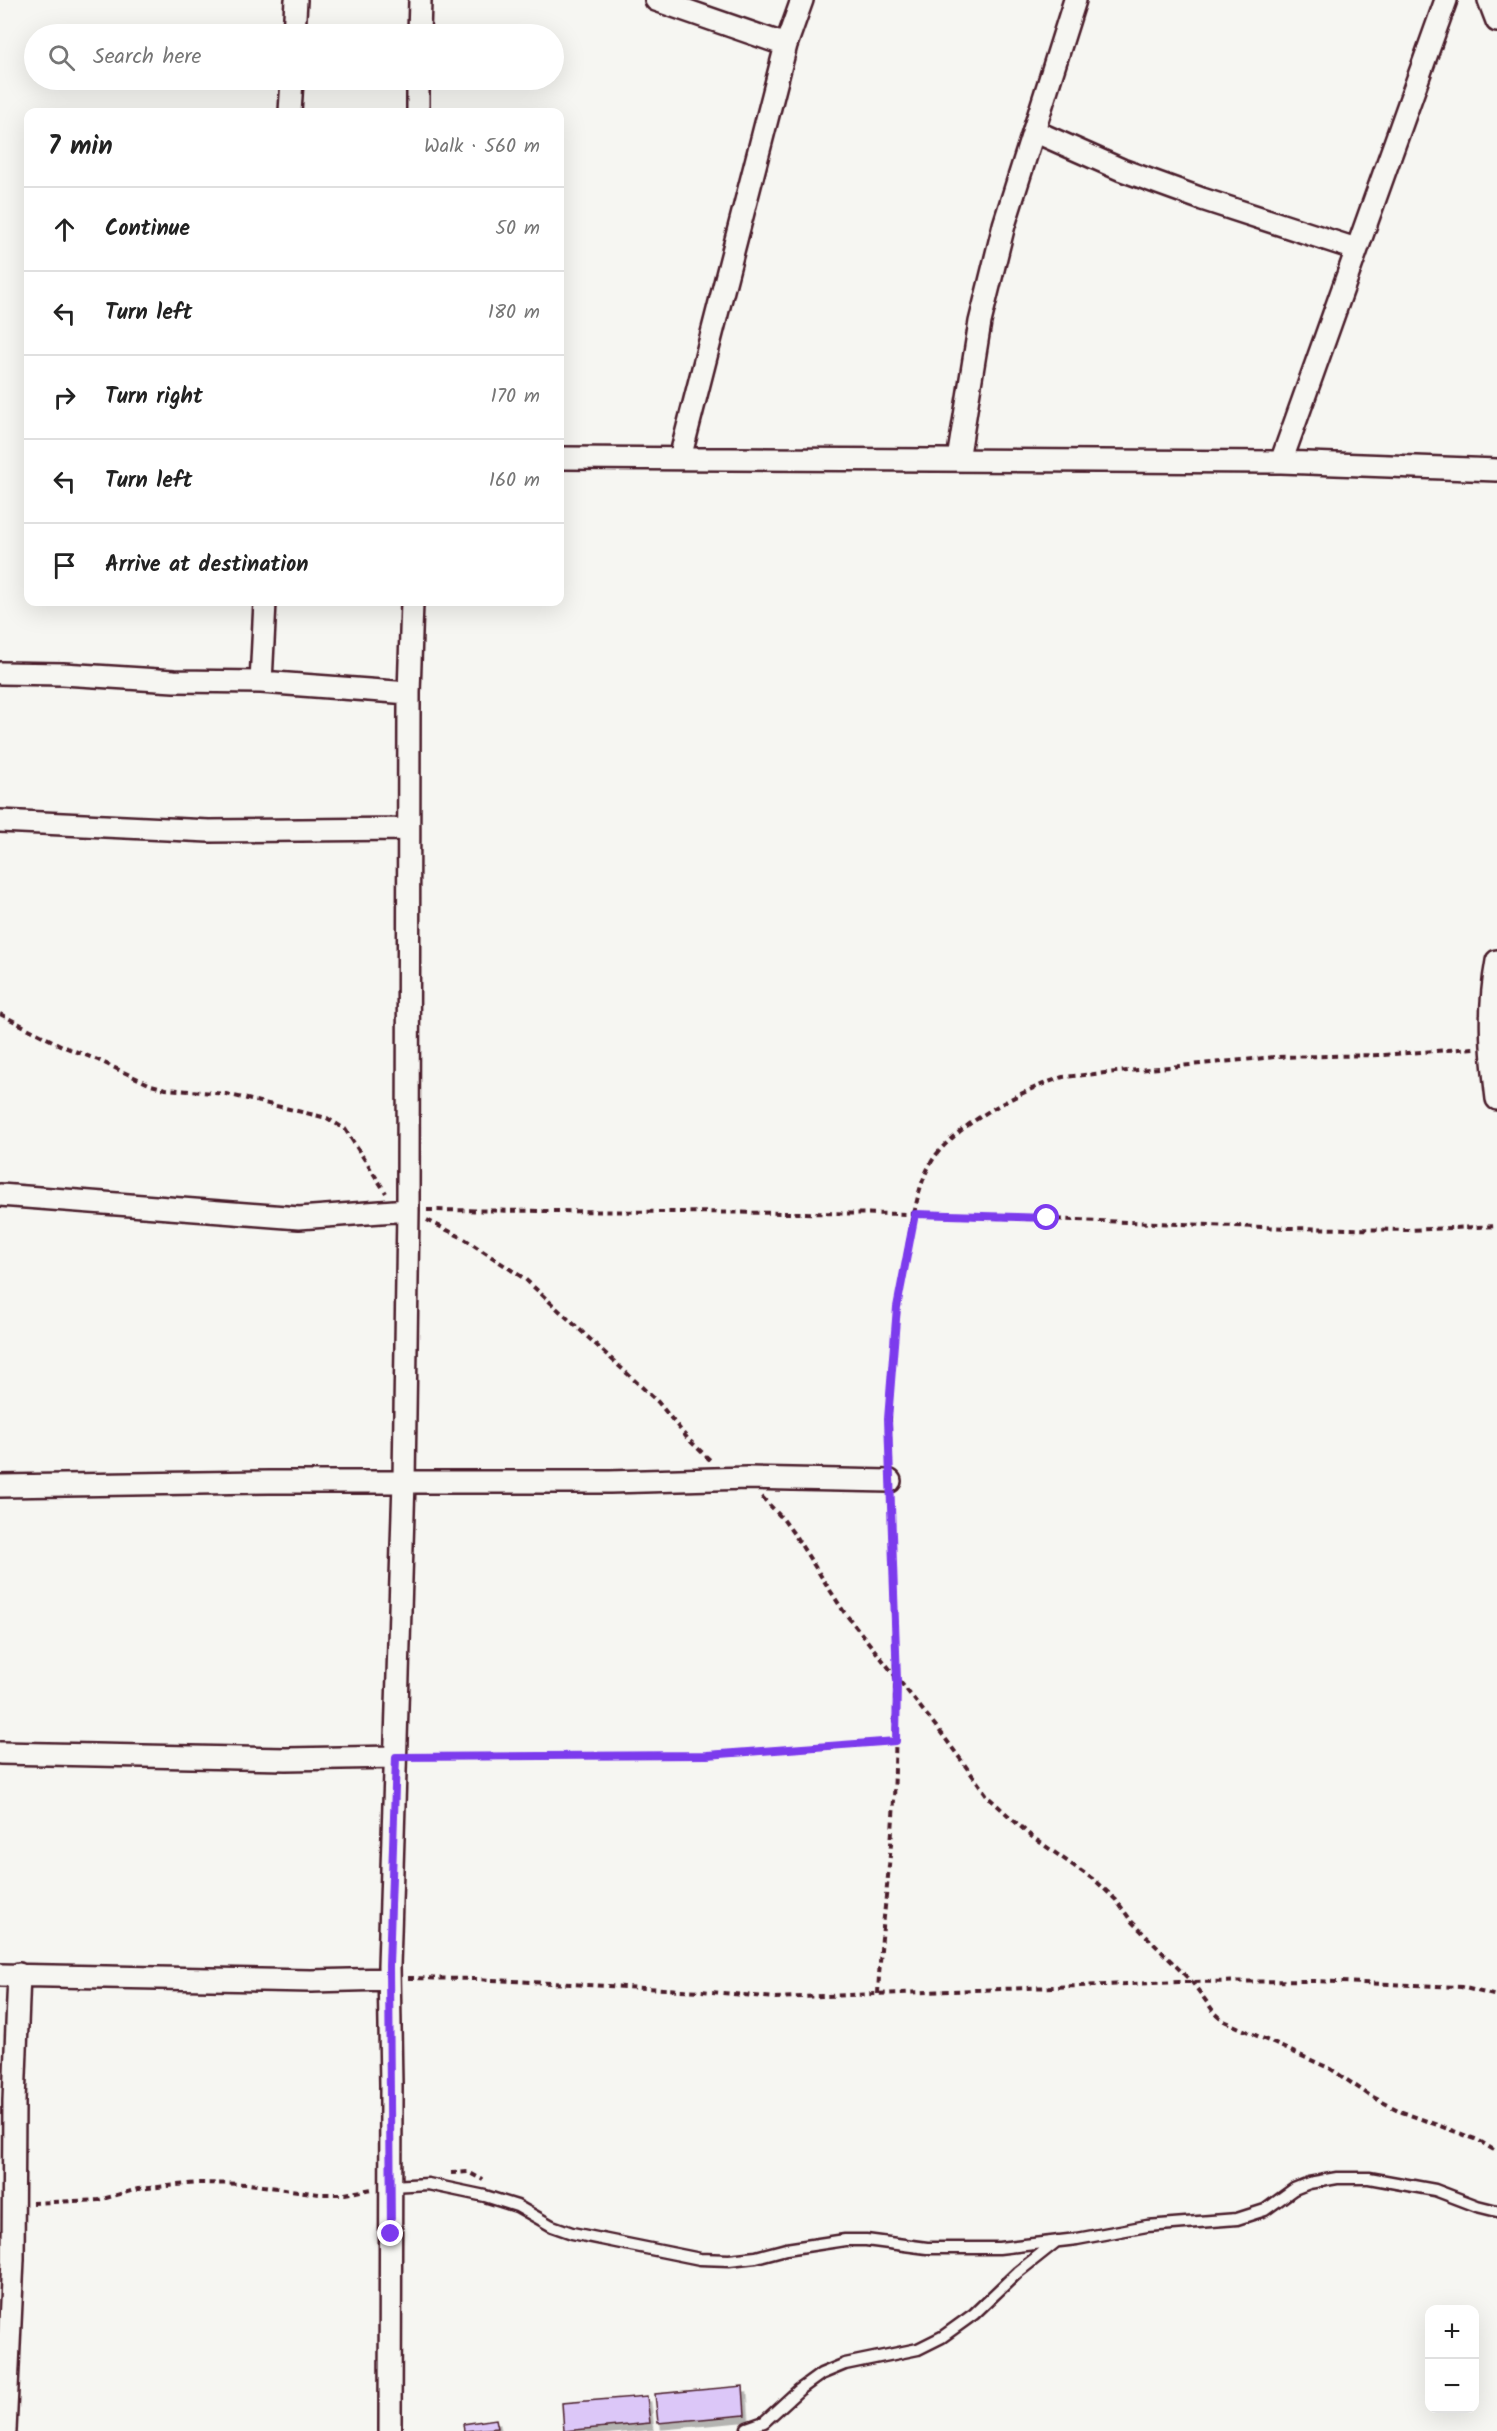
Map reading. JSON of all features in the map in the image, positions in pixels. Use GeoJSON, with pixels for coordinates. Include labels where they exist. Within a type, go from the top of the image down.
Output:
{"type":"FeatureCollection","features":[{"type":"Feature","properties":{"kind":"street"},"geometry":{"type":"LineString","coordinates":[[295,24],[296,0]]}},
{"type":"Feature","properties":{"kind":"street"},"geometry":{"type":"LineString","coordinates":[[419,24],[420,0]]}},
{"type":"Feature","properties":{"kind":"street"},"geometry":{"type":"LineString","coordinates":[[656,0],[786,45]]}},
{"type":"Feature","properties":{"kind":"street"},"geometry":{"type":"LineString","coordinates":[[680,458],[786,45],[802,0]]}},
{"type":"Feature","properties":{"kind":"street"},"geometry":{"type":"LineString","coordinates":[[958,460],[980,321],[1005,225],[1075,0]]}},
{"type":"Feature","properties":{"kind":"street"},"geometry":{"type":"LineString","coordinates":[[1281,462],[1446,0]]}},
{"type":"Feature","properties":{"kind":"street"},"geometry":{"type":"LineString","coordinates":[[1489,0],[1497,21]]}},
{"type":"Feature","properties":{"kind":"street"},"geometry":{"type":"LineString","coordinates":[[290,108],[291,90]]}},
{"type":"Feature","properties":{"kind":"street"},"geometry":{"type":"LineString","coordinates":[[418,90],[418,108]]}},
{"type":"Feature","properties":{"kind":"street"},"geometry":{"type":"LineString","coordinates":[[1034,131],[1122,170],[1192,196],[1356,249]]}},
{"type":"Feature","properties":{"kind":"street"},"geometry":{"type":"LineString","coordinates":[[564,458],[1281,462],[1497,470]]}},
{"type":"Feature","properties":{"kind":"street"},"geometry":{"type":"LineString","coordinates":[[261,682],[265,606]]}},
{"type":"Feature","properties":{"kind":"street"},"geometry":{"type":"LineString","coordinates":[[390,2431],[389,1979],[404,1481],[408,1210],[407,829],[412,606]]}},
{"type":"Feature","properties":{"kind":"street"},"geometry":{"type":"LineString","coordinates":[[0,673],[63,674],[174,681],[261,682],[409,693]]}},
{"type":"Feature","properties":{"kind":"street"},"geometry":{"type":"LineString","coordinates":[[0,821],[209,831],[407,829]]}},
{"type":"Feature","properties":{"kind":"street"},"geometry":{"type":"LineString","coordinates":[[1497,961],[1490,1015],[1490,1047],[1497,1099]]}},
{"type":"Feature","properties":{"kind":"street"},"geometry":{"type":"LineString","coordinates":[[0,1195],[299,1218],[408,1210]]}},
{"type":"Feature","properties":{"kind":"street"},"geometry":{"type":"LineString","coordinates":[[0,1486],[404,1481],[610,1482],[735,1479],[890,1481]]}},
{"type":"Feature","properties":{"kind":"street"},"geometry":{"type":"LineString","coordinates":[[0,1753],[286,1759],[396,1757]]}},
{"type":"Feature","properties":{"kind":"street"},"geometry":{"type":"LineString","coordinates":[[5,2431],[14,2201],[10,1974],[311,1981],[389,1979]]}},
{"type":"Feature","properties":{"kind":"lane"},"geometry":{"type":"LineString","coordinates":[[391,2186],[428,2184],[485,2196],[517,2206],[552,2226],[572,2233],[700,2259],[729,2260],[845,2240],[866,2240],[927,2248],[999,2248],[1147,2226],[1244,2217],[1265,2210],[1294,2189],[1309,2182],[1337,2178],[1369,2178],[1435,2190],[1497,2211]]}},
{"type":"Feature","properties":{"kind":"lane"},"geometry":{"type":"LineString","coordinates":[[747,2428],[764,2422],[799,2390],[821,2374],[845,2364],[918,2349],[942,2337],[974,2314],[1018,2272],[1057,2241]]}},
{"type":"Feature","properties":{"kind":"path"},"geometry":{"type":"LineString","coordinates":[[0,1014],[62,1046],[150,1085],[166,1089],[226,1094],[338,1122],[345,1129],[382,1190],[408,1210],[463,1238],[525,1279],[658,1402],[688,1439],[735,1479],[768,1502],[783,1519],[844,1612],[942,1734],[989,1798],[1031,1836],[1097,1882],[1116,1900],[1132,1922],[1192,1982],[1214,2012],[1224,2020],[1331,2069],[1369,2095],[1402,2112],[1478,2140],[1497,2152]]}},
{"type":"Feature","properties":{"kind":"path"},"geometry":{"type":"LineString","coordinates":[[878,1994],[880,1940],[893,1802],[896,1741],[897,1680],[888,1419],[891,1358],[897,1307],[923,1176],[937,1155],[955,1135],[1025,1092],[1040,1084],[1063,1077],[1275,1057],[1382,1055],[1490,1047]]}},
{"type":"Feature","properties":{"kind":"path"},"geometry":{"type":"LineString","coordinates":[[408,1210],[915,1214],[1409,1230],[1497,1226]]}},
{"type":"Feature","properties":{"kind":"path"},"geometry":{"type":"LineString","coordinates":[[396,1757],[707,1755],[896,1741]]}},
{"type":"Feature","properties":{"kind":"path"},"geometry":{"type":"LineString","coordinates":[[389,1979],[476,1979],[701,1991],[775,1998],[1192,1982],[1371,1982],[1461,1987],[1497,1996]]}},
{"type":"Feature","properties":{"kind":"path"},"geometry":{"type":"LineString","coordinates":[[14,2201],[83,2202],[138,2189],[198,2183],[249,2184],[319,2194],[345,2194],[391,2186]]}},
{"type":"Feature","properties":{"kind":"building"},"geometry":{"type":"Polygon","coordinates":[[[743,2386],[745,2415],[658,2423],[655,2394],[743,2386]]]}},
{"type":"Feature","properties":{"kind":"building"},"geometry":{"type":"Polygon","coordinates":[[[647,2396],[650,2423],[564,2431],[562,2403],[647,2396]]]}},
{"type":"Feature","properties":{"kind":"building"},"geometry":{"type":"Polygon","coordinates":[[[496,2419],[498,2428],[464,2431],[463,2424],[496,2419]]]}},
{"type":"Feature","properties":{"kind":"route"},"geometry":{"type":"LineString","coordinates":[[391,2234],[389,1966],[396,1757],[707,1755],[896,1741],[897,1680],[888,1419],[891,1358],[897,1307],[915,1214],[1047,1218]]}}]}
